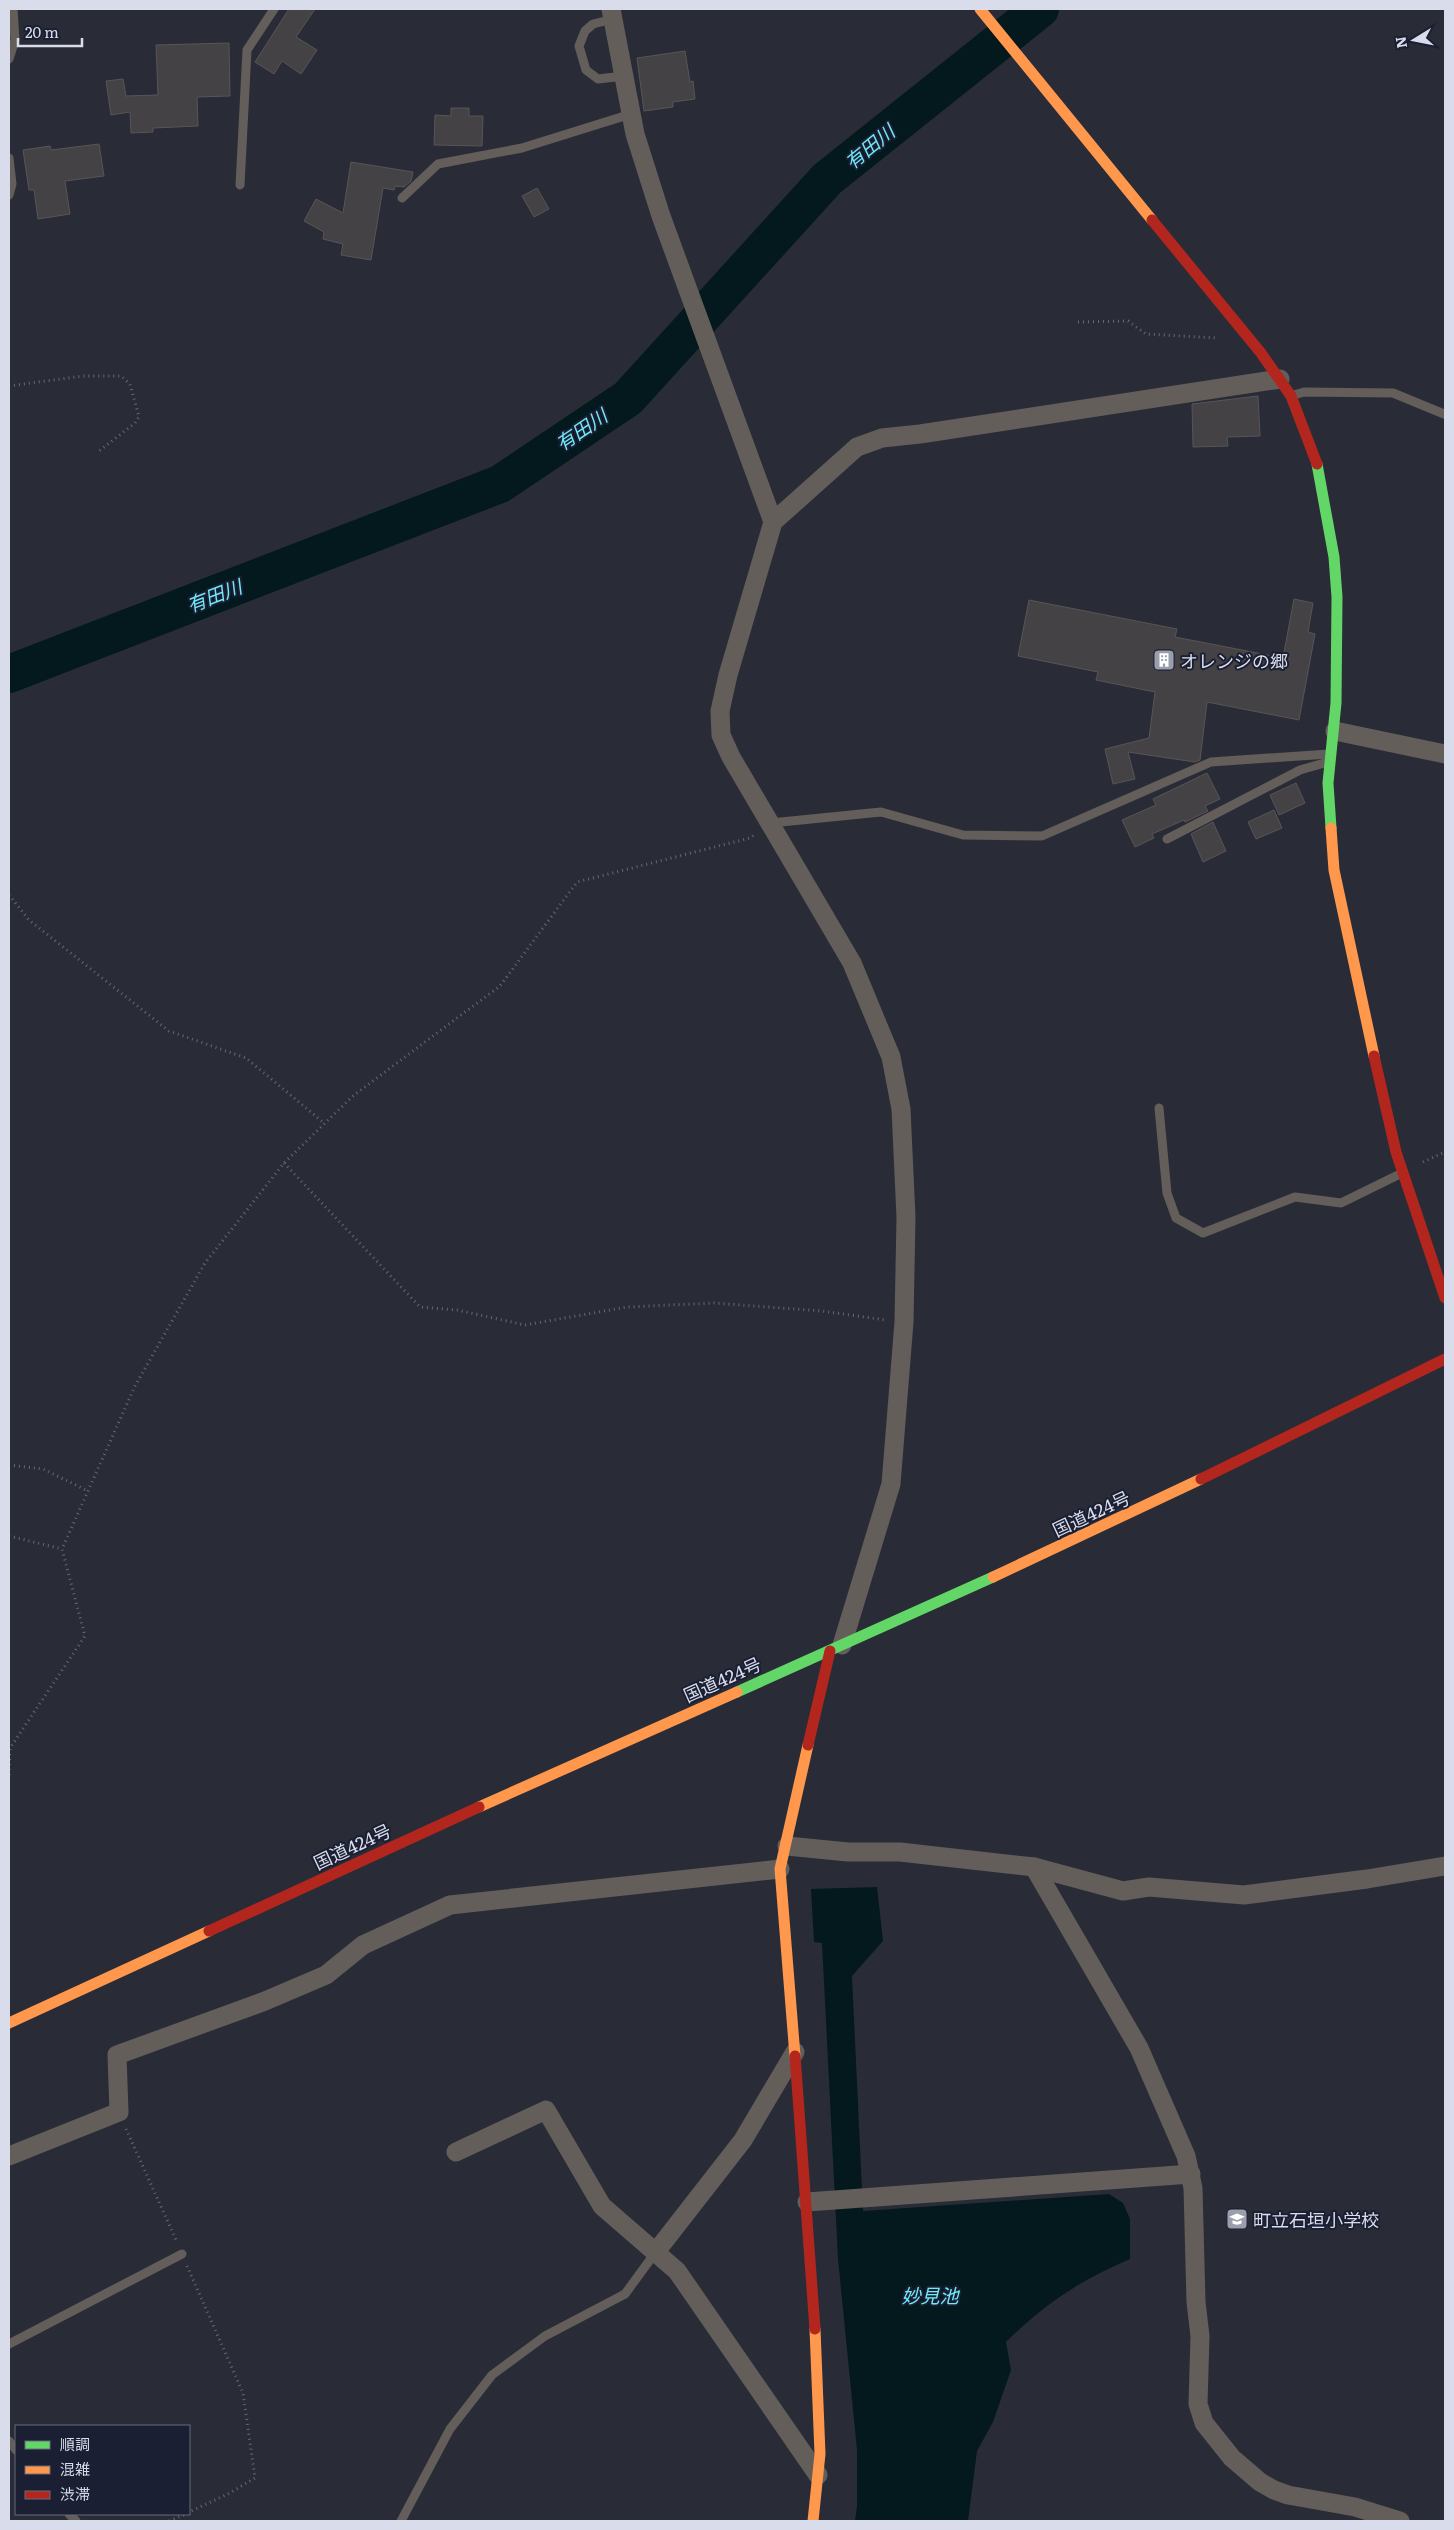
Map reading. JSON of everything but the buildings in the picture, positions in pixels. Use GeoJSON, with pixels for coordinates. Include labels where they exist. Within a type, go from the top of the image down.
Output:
{"type":"FeatureCollection","features":[{"type":"Feature","properties":{"kind":"main road"},"geometry":{"type":"LineString","coordinates":[[980,9],[1154,224],[1251,340],[1291,396],[1309,437],[1320,473],[1334,557],[1338,639],[1335,731],[1331,757],[1328,807],[1338,895],[1364,1016],[1402,1172],[1445,1298]]}},
{"type":"Feature","properties":{"kind":"main road","name":"国道424号"},"geometry":{"type":"LineString","coordinates":[[9,2023],[564,1768],[836,1648],[1118,1520],[1445,1359]]}},
{"type":"Feature","properties":{"kind":"main road"},"geometry":{"type":"LineString","coordinates":[[813,2521],[818,2475],[819,2406],[807,2202],[782,1923],[780,1869],[836,1648]]}},
{"type":"Feature","properties":{"kind":"street"},"geometry":{"type":"LineString","coordinates":[[612,14],[635,134],[661,216],[773,522]]}},
{"type":"Feature","properties":{"kind":"street"},"geometry":{"type":"LineString","coordinates":[[836,1648],[891,1484],[904,1322],[906,1217],[901,1109],[891,1057],[852,963],[731,757],[721,735],[720,711],[728,675],[773,522],[857,447],[882,438],[920,434],[1280,379]]}},
{"type":"Feature","properties":{"kind":"street"},"geometry":{"type":"LineString","coordinates":[[1335,731],[1445,754]]}},
{"type":"Feature","properties":{"kind":"street"},"geometry":{"type":"LineString","coordinates":[[787,1846],[848,1852],[900,1852],[1034,1867],[1123,1891],[1150,1887],[1244,1895],[1367,1879],[1445,1866]]}},
{"type":"Feature","properties":{"kind":"street"},"geometry":{"type":"LineString","coordinates":[[1034,1867],[1139,2048],[1181,2143],[1191,2174],[1196,2302],[1200,2336],[1198,2404],[1204,2423],[1232,2458],[1260,2482],[1274,2490],[1288,2495],[1355,2507],[1400,2521]]}},
{"type":"Feature","properties":{"kind":"street"},"geometry":{"type":"LineString","coordinates":[[9,2156],[119,2112],[117,2055],[265,2001],[326,1975],[362,1945],[450,1905],[780,1869]]}},
{"type":"Feature","properties":{"kind":"street"},"geometry":{"type":"LineString","coordinates":[[655,2253],[743,2140],[795,2052]]}},
{"type":"Feature","properties":{"kind":"street"},"geometry":{"type":"LineString","coordinates":[[456,2152],[546,2110],[602,2206],[677,2271],[818,2475]]}},
{"type":"Feature","properties":{"kind":"street"},"geometry":{"type":"LineString","coordinates":[[807,2202],[1191,2174]]}},
{"type":"Feature","properties":{"kind":"lane"},"geometry":{"type":"LineString","coordinates":[[9,59],[15,40],[13,9]]}},
{"type":"Feature","properties":{"kind":"lane"},"geometry":{"type":"LineString","coordinates":[[240,185],[247,50],[274,9]]}},
{"type":"Feature","properties":{"kind":"lane"},"geometry":{"type":"LineString","coordinates":[[612,14],[593,24],[585,31],[579,46],[586,70],[598,79],[624,76]]}},
{"type":"Feature","properties":{"kind":"lane"},"geometry":{"type":"LineString","coordinates":[[402,198],[438,164],[522,148],[631,114]]}},
{"type":"Feature","properties":{"kind":"lane"},"geometry":{"type":"LineString","coordinates":[[9,158],[12,184],[9,195]]}},
{"type":"Feature","properties":{"kind":"lane"},"geometry":{"type":"LineString","coordinates":[[1291,396],[1304,392],[1393,393],[1444,414]]}},
{"type":"Feature","properties":{"kind":"lane"},"geometry":{"type":"LineString","coordinates":[[771,823],[881,812],[962,835],[1042,836],[1211,762],[1331,757]]}},
{"type":"Feature","properties":{"kind":"lane"},"geometry":{"type":"LineString","coordinates":[[1167,840],[1300,770],[1331,757]]}},
{"type":"Feature","properties":{"kind":"lane"},"geometry":{"type":"LineString","coordinates":[[1159,1108],[1167,1193],[1176,1218],[1203,1233],[1295,1197],[1341,1203],[1402,1172]]}},
{"type":"Feature","properties":{"kind":"lane"},"geometry":{"type":"LineString","coordinates":[[400,2521],[450,2429],[492,2374],[545,2336],[625,2294],[655,2253]]}},
{"type":"Feature","properties":{"kind":"lane"},"geometry":{"type":"LineString","coordinates":[[9,2344],[182,2254]]}},
{"type":"Feature","properties":{"kind":"path"},"geometry":{"type":"LineString","coordinates":[[1078,322],[1128,321],[1146,334],[1251,340]]}},
{"type":"Feature","properties":{"kind":"path"},"geometry":{"type":"LineString","coordinates":[[9,386],[83,376],[121,376],[130,384],[139,417],[135,423],[99,451]]}},
{"type":"Feature","properties":{"kind":"path"},"geometry":{"type":"LineString","coordinates":[[9,1775],[10,1748],[85,1636],[62,1549],[135,1386],[205,1263],[284,1162],[354,1094],[500,986],[578,882],[750,838],[771,823]]}},
{"type":"Feature","properties":{"kind":"path"},"geometry":{"type":"LineString","coordinates":[[9,895],[29,920],[169,1031],[246,1058],[324,1123]]}},
{"type":"Feature","properties":{"kind":"path"},"geometry":{"type":"LineString","coordinates":[[284,1162],[420,1307],[457,1310],[524,1325],[627,1307],[714,1303],[822,1312],[904,1322]]}},
{"type":"Feature","properties":{"kind":"path"},"geometry":{"type":"LineString","coordinates":[[9,1465],[44,1469],[88,1491]]}},
{"type":"Feature","properties":{"kind":"path"},"geometry":{"type":"LineString","coordinates":[[9,1536],[62,1549]]}},
{"type":"Feature","properties":{"kind":"path"},"geometry":{"type":"LineString","coordinates":[[119,2112],[243,2393],[255,2478],[228,2494],[190,2512]]}},
{"type":"Feature","properties":{"kind":"path"},"geometry":{"type":"LineString","coordinates":[[169,2521],[182,2515]]}},
{"type":"Feature","properties":{"kind":"water","name":"妙見池"},"geometry":{"type":"Polygon","coordinates":[[[877,1887],[883,1941],[852,1976],[863,2211],[1109,2194],[1123,2203],[1130,2219],[1130,2259],[1095,2276],[1049,2304],[1006,2342],[1011,2370],[993,2422],[977,2451],[968,2521],[855,2521],[857,2506],[857,2450],[838,2259],[822,1943],[814,1942],[811,1889],[877,1887]]]}},
{"type":"Feature","properties":{"kind":"waterway","name":"有田川"},"geometry":{"type":"LineString","coordinates":[[9,674],[500,484],[628,398],[827,179],[1040,9]]}},
{"type":"Feature","properties":{"kind":"traffic: fast"},"geometry":{"type":"LineString","coordinates":[[1317,464],[1334,557],[1337,597],[1336,703],[1328,783],[1331,828]]}},
{"type":"Feature","properties":{"kind":"traffic: fast"},"geometry":{"type":"LineString","coordinates":[[737,1692],[993,1577]]}},
{"type":"Feature","properties":{"kind":"traffic: slow"},"geometry":{"type":"LineString","coordinates":[[980,9],[1152,220]]}},
{"type":"Feature","properties":{"kind":"traffic: slow"},"geometry":{"type":"LineString","coordinates":[[1331,828],[1334,870],[1374,1056]]}},
{"type":"Feature","properties":{"kind":"traffic: slow"},"geometry":{"type":"LineString","coordinates":[[993,1577],[1201,1479]]}},
{"type":"Feature","properties":{"kind":"traffic: slow"},"geometry":{"type":"LineString","coordinates":[[479,1807],[737,1692]]}},
{"type":"Feature","properties":{"kind":"traffic: slow"},"geometry":{"type":"LineString","coordinates":[[795,2056],[780,1869],[808,1745]]}},
{"type":"Feature","properties":{"kind":"traffic: slow"},"geometry":{"type":"LineString","coordinates":[[9,2023],[209,1931]]}},
{"type":"Feature","properties":{"kind":"traffic: slow"},"geometry":{"type":"LineString","coordinates":[[813,2521],[820,2454],[815,2329]]}},
{"type":"Feature","properties":{"kind":"traffic: jam"},"geometry":{"type":"LineString","coordinates":[[1152,220],[1261,353],[1291,396],[1317,464]]}},
{"type":"Feature","properties":{"kind":"traffic: jam"},"geometry":{"type":"LineString","coordinates":[[1374,1056],[1396,1152],[1445,1298]]}},
{"type":"Feature","properties":{"kind":"traffic: jam"},"geometry":{"type":"LineString","coordinates":[[1201,1479],[1445,1359]]}},
{"type":"Feature","properties":{"kind":"traffic: jam"},"geometry":{"type":"LineString","coordinates":[[808,1745],[830,1651]]}},
{"type":"Feature","properties":{"kind":"traffic: jam"},"geometry":{"type":"LineString","coordinates":[[209,1931],[479,1807]]}},
{"type":"Feature","properties":{"kind":"traffic: jam"},"geometry":{"type":"LineString","coordinates":[[795,2056],[815,2329]]}},
{"type":"Feature","properties":{"kind":"place","name":"オレンジの郷"},"geometry":{"type":"Point","coordinates":[1164,660]}},
{"type":"Feature","properties":{"kind":"place","name":"町立石垣小学校"},"geometry":{"type":"Point","coordinates":[1237,2219]}}]}
